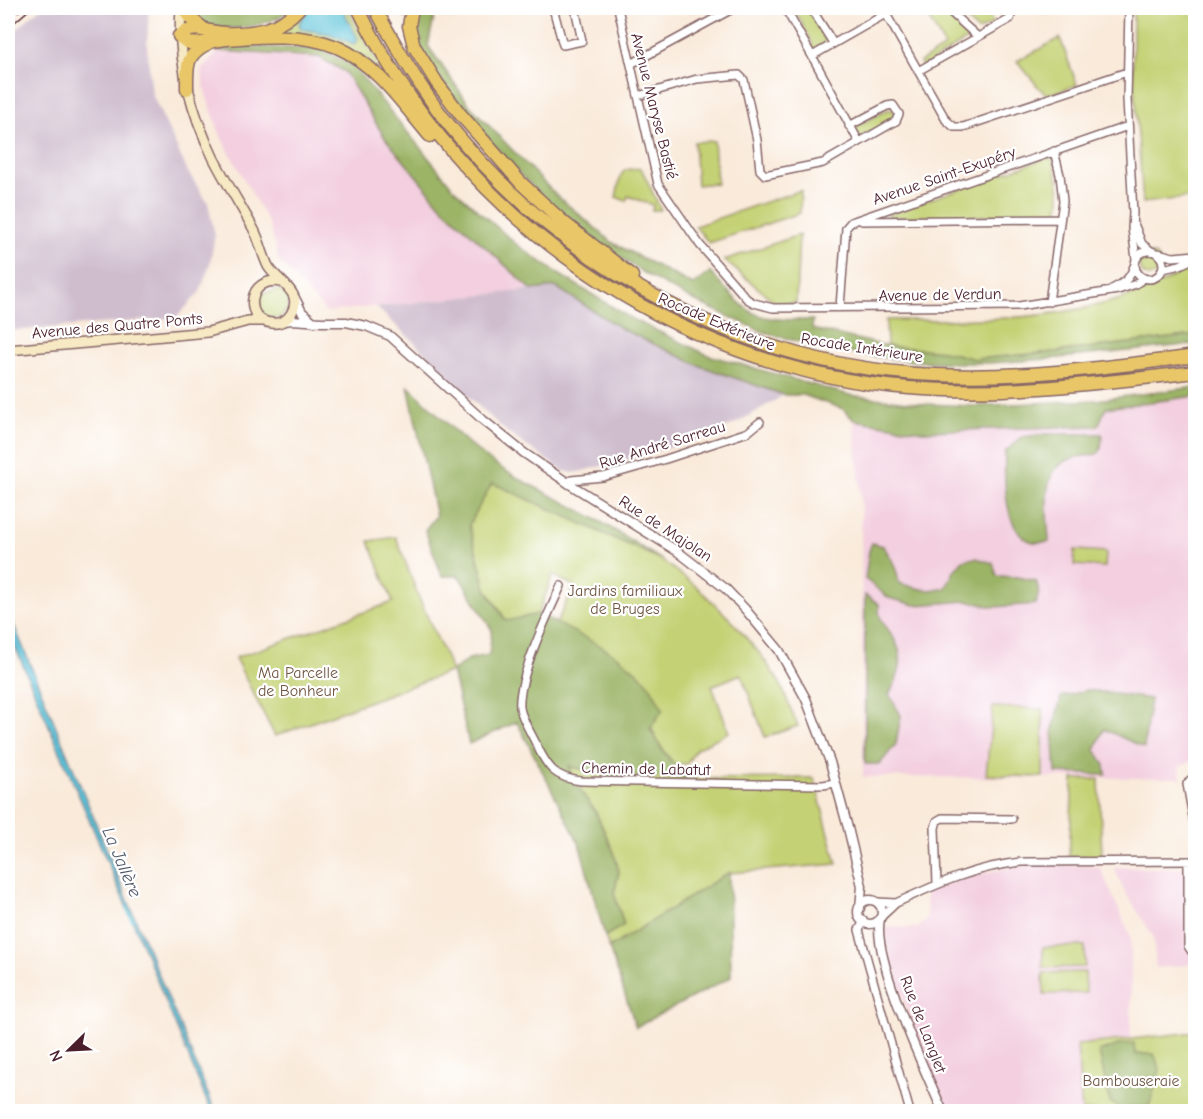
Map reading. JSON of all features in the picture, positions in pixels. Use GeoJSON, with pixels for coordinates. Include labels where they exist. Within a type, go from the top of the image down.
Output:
{"type":"FeatureCollection","features":[{"type":"Feature","properties":{"kind":"highway"},"geometry":{"type":"LineString","coordinates":[[182,8],[205,30]]}},
{"type":"Feature","properties":{"kind":"highway"},"geometry":{"type":"LineString","coordinates":[[299,8],[280,24],[268,29],[226,33],[190,29],[179,36],[191,43],[279,37],[299,38],[318,41],[351,54],[371,70],[432,138],[488,190]]}},
{"type":"Feature","properties":{"kind":"highway","name":"Rocade Extérieure"},"geometry":{"type":"LineString","coordinates":[[358,8],[414,103],[488,190],[566,258],[645,309],[707,338],[786,366],[874,384],[907,388],[981,391],[1056,387],[1196,372]]}},
{"type":"Feature","properties":{"kind":"highway","name":"Rocade Intérieure"},"geometry":{"type":"LineString","coordinates":[[375,8],[399,51],[444,118],[510,192],[558,234],[602,266],[687,313],[740,336],[807,357],[866,368],[933,375],[1024,374],[1196,356]]}},
{"type":"Feature","properties":{"kind":"highway"},"geometry":{"type":"LineString","coordinates":[[411,8],[409,26],[419,56],[461,115],[492,151],[546,206],[583,239],[687,313]]}},
{"type":"Feature","properties":{"kind":"highway"},"geometry":{"type":"LineString","coordinates":[[187,89],[187,67],[190,57],[195,51],[212,41]]}},
{"type":"Feature","properties":{"kind":"main road"},"geometry":{"type":"LineString","coordinates":[[182,8],[179,36],[187,89],[210,151],[258,237],[267,264],[281,282],[290,288],[295,298],[293,312],[284,321],[270,324],[254,311],[253,296]]}},
{"type":"Feature","properties":{"kind":"main road"},"geometry":{"type":"LineString","coordinates":[[399,8],[411,8]]}},
{"type":"Feature","properties":{"kind":"main road"},"geometry":{"type":"LineString","coordinates":[[228,326],[247,311],[264,277],[267,264]]}},
{"type":"Feature","properties":{"kind":"main road"},"geometry":{"type":"LineString","coordinates":[[258,287],[269,281],[281,282]]}},
{"type":"Feature","properties":{"kind":"main road","name":"Avenue des Quatre Ponts"},"geometry":{"type":"LineString","coordinates":[[8,350],[208,332],[248,321],[264,321]]}},
{"type":"Feature","properties":{"kind":"street"},"geometry":{"type":"LineString","coordinates":[[553,8],[563,45],[566,45],[578,42],[582,38],[575,8]]}},
{"type":"Feature","properties":{"kind":"street","name":"Avenue Maryse Bastié"},"geometry":{"type":"LineString","coordinates":[[618,8],[656,176],[662,191],[700,245],[747,299],[773,308]]}},
{"type":"Feature","properties":{"kind":"street"},"geometry":{"type":"LineString","coordinates":[[631,64],[734,8]]}},
{"type":"Feature","properties":{"kind":"street"},"geometry":{"type":"LineString","coordinates":[[784,8],[859,142]]}},
{"type":"Feature","properties":{"kind":"street"},"geometry":{"type":"LineString","coordinates":[[811,8],[833,44]]}},
{"type":"Feature","properties":{"kind":"street"},"geometry":{"type":"LineString","coordinates":[[812,56],[896,8]]}},
{"type":"Feature","properties":{"kind":"street"},"geometry":{"type":"LineString","coordinates":[[946,8],[978,37]]}},
{"type":"Feature","properties":{"kind":"street"},"geometry":{"type":"LineString","coordinates":[[918,71],[1010,19],[1013,8]]}},
{"type":"Feature","properties":{"kind":"street"},"geometry":{"type":"LineString","coordinates":[[1129,8],[1127,72],[1132,228],[1137,273],[1144,279],[1158,277],[1163,269],[1163,260],[1158,253]]}},
{"type":"Feature","properties":{"kind":"street"},"geometry":{"type":"LineString","coordinates":[[886,14],[946,120],[954,127],[963,128],[1127,72]]}},
{"type":"Feature","properties":{"kind":"street"},"geometry":{"type":"LineString","coordinates":[[638,96],[697,79],[740,75],[744,80],[762,173],[768,175],[823,163],[896,121],[899,114],[893,105],[887,105],[849,126]]}},
{"type":"Feature","properties":{"kind":"street","name":"Avenue Saint-Exupéry"},"geometry":{"type":"LineString","coordinates":[[855,221],[1128,126]]}},
{"type":"Feature","properties":{"kind":"street"},"geometry":{"type":"LineString","coordinates":[[1049,302],[1062,201],[1060,175],[1054,152]]}},
{"type":"Feature","properties":{"kind":"street"},"geometry":{"type":"LineString","coordinates":[[1133,217],[1142,244],[1150,250],[1173,257],[1196,256]]}},
{"type":"Feature","properties":{"kind":"street"},"geometry":{"type":"LineString","coordinates":[[840,308],[846,228],[855,221],[1060,219]]}},
{"type":"Feature","properties":{"kind":"street"},"geometry":{"type":"LineString","coordinates":[[1136,262],[1142,253],[1150,250]]}},
{"type":"Feature","properties":{"kind":"street"},"geometry":{"type":"LineString","coordinates":[[1163,269],[1180,265],[1196,256]]}},
{"type":"Feature","properties":{"kind":"street","name":"Avenue de Verdun"},"geometry":{"type":"LineString","coordinates":[[1107,292],[1125,283],[1131,276],[1136,262]]}},
{"type":"Feature","properties":{"kind":"street","name":"Avenue de Verdun"},"geometry":{"type":"LineString","coordinates":[[773,308],[997,307],[1049,302],[1107,292],[1127,288],[1144,279]]}},
{"type":"Feature","properties":{"kind":"street"},"geometry":{"type":"LineString","coordinates":[[295,298],[302,312],[314,322]]}},
{"type":"Feature","properties":{"kind":"street","name":"Rue de Majolan"},"geometry":{"type":"LineString","coordinates":[[284,321],[356,324],[390,336],[483,420],[524,453],[694,563],[726,589],[778,650],[806,699],[820,733],[835,783],[862,886],[860,908]]}},
{"type":"Feature","properties":{"kind":"street","name":"Rue André Sarreau"},"geometry":{"type":"LineString","coordinates":[[568,483],[571,480],[616,474],[700,448],[748,432],[760,422]]}},
{"type":"Feature","properties":{"kind":"street","name":"Chemin de Labatut"},"geometry":{"type":"LineString","coordinates":[[561,586],[530,659],[520,694],[521,711],[542,756],[554,773],[581,781],[823,785],[835,783]]}},
{"type":"Feature","properties":{"kind":"street"},"geometry":{"type":"LineString","coordinates":[[1196,782],[1190,780],[1187,784],[1196,833]]}},
{"type":"Feature","properties":{"kind":"street"},"geometry":{"type":"LineString","coordinates":[[937,884],[935,828],[937,821],[942,818],[1012,819]]}},
{"type":"Feature","properties":{"kind":"street"},"geometry":{"type":"LineString","coordinates":[[896,903],[867,901],[860,908],[859,915],[864,921],[874,923],[896,903],[937,884],[971,872],[1012,863],[1192,861],[1188,946],[1196,958]]}},
{"type":"Feature","properties":{"kind":"street","name":"Rue de Majolan"},"geometry":{"type":"LineString","coordinates":[[862,886],[875,901]]}},
{"type":"Feature","properties":{"kind":"street"},"geometry":{"type":"LineString","coordinates":[[875,901],[881,907],[880,918]]}},
{"type":"Feature","properties":{"kind":"street","name":"Rue de Langlet"},"geometry":{"type":"LineString","coordinates":[[880,918],[878,929],[880,947],[898,1002],[942,1112]]}},
{"type":"Feature","properties":{"kind":"street"},"geometry":{"type":"LineString","coordinates":[[864,921],[859,930],[910,1112]]}},
{"type":"Feature","properties":{"kind":"street","name":"Rue de Langlet"},"geometry":{"type":"LineString","coordinates":[[864,921],[880,947]]}},
{"type":"Feature","properties":{"kind":"shaded area"},"geometry":{"type":"Polygon","coordinates":[[[40,8],[149,8],[147,47],[152,94],[188,172],[208,203],[215,235],[210,264],[200,292],[176,318],[8,331],[8,37],[40,8]]]}},
{"type":"Feature","properties":{"kind":"shaded area"},"geometry":{"type":"Polygon","coordinates":[[[219,51],[319,57],[345,72],[385,138],[504,265],[532,290],[326,312],[279,261],[269,224],[222,139],[206,95],[201,69],[219,51]]]}},
{"type":"Feature","properties":{"kind":"shaded area"},"geometry":{"type":"Polygon","coordinates":[[[556,287],[622,329],[698,365],[784,395],[710,436],[574,473],[563,471],[508,433],[376,307],[556,287]]]}},
{"type":"Feature","properties":{"kind":"shaded area"},"geometry":{"type":"Polygon","coordinates":[[[1195,396],[1196,757],[1187,764],[1179,766],[1181,778],[863,777],[861,501],[854,420],[923,431],[1097,426],[1106,408],[1195,396]]]}},
{"type":"Feature","properties":{"kind":"shaded area"},"geometry":{"type":"Polygon","coordinates":[[[1049,864],[1100,867],[1131,937],[1131,1040],[1077,1045],[1082,1111],[948,1111],[905,1004],[883,927],[918,928],[927,918],[926,892],[968,876],[1011,867],[1049,864]]]}},
{"type":"Feature","properties":{"kind":"shaded area"},"geometry":{"type":"Polygon","coordinates":[[[1114,867],[1195,869],[1195,964],[1156,968],[1153,936],[1123,889],[1114,867]]]}},
{"type":"Feature","properties":{"kind":"green space"},"geometry":{"type":"Polygon","coordinates":[[[191,8],[291,8],[273,20],[232,28],[208,24],[199,19],[191,8]]]}},
{"type":"Feature","properties":{"kind":"green space"},"geometry":{"type":"Polygon","coordinates":[[[304,8],[347,8],[386,78],[364,58],[269,33],[304,8]]]}},
{"type":"Feature","properties":{"kind":"green space"},"geometry":{"type":"Polygon","coordinates":[[[417,8],[436,8],[428,46],[470,106],[555,194],[613,243],[693,285],[710,272],[744,307],[754,313],[776,319],[813,320],[812,329],[887,346],[943,351],[975,359],[1195,335],[1195,344],[1031,360],[950,363],[869,356],[816,346],[753,328],[687,297],[622,259],[563,215],[535,190],[484,134],[428,63],[415,36],[417,8]]]}},
{"type":"Feature","properties":{"kind":"green space"},"geometry":{"type":"Polygon","coordinates":[[[794,8],[807,8],[826,40],[820,48],[812,50],[810,47],[813,45],[794,8]]]}},
{"type":"Feature","properties":{"kind":"green space"},"geometry":{"type":"Polygon","coordinates":[[[923,8],[942,8],[971,36],[922,67],[920,62],[945,47],[923,8]]]}},
{"type":"Feature","properties":{"kind":"green space"},"geometry":{"type":"Polygon","coordinates":[[[953,8],[982,8],[994,23],[978,31],[953,8]]]}},
{"type":"Feature","properties":{"kind":"green space"},"geometry":{"type":"Polygon","coordinates":[[[1195,8],[1195,239],[1192,197],[1143,203],[1133,68],[1133,9],[1195,8]]]}},
{"type":"Feature","properties":{"kind":"green space"},"geometry":{"type":"Polygon","coordinates":[[[1060,38],[1077,85],[1047,95],[1017,61],[1060,38]]]}},
{"type":"Feature","properties":{"kind":"green space"},"geometry":{"type":"Polygon","coordinates":[[[225,46],[320,49],[353,66],[455,190],[516,244],[557,273],[632,319],[708,355],[849,395],[925,404],[973,406],[1097,400],[1195,387],[1195,396],[1106,408],[1098,426],[923,431],[854,420],[843,409],[803,395],[784,395],[698,365],[622,329],[556,287],[532,290],[441,206],[385,138],[345,72],[319,57],[219,51],[225,46]]]}},
{"type":"Feature","properties":{"kind":"green space"},"geometry":{"type":"Polygon","coordinates":[[[889,109],[894,111],[894,120],[861,137],[854,130],[856,126],[889,109]]]}},
{"type":"Feature","properties":{"kind":"green space"},"geometry":{"type":"Polygon","coordinates":[[[714,141],[717,183],[697,185],[694,142],[714,141]]]}},
{"type":"Feature","properties":{"kind":"green space"},"geometry":{"type":"Polygon","coordinates":[[[1048,157],[1053,160],[1059,188],[1060,203],[1056,215],[888,217],[889,214],[1048,157]]]}},
{"type":"Feature","properties":{"kind":"green space"},"geometry":{"type":"Polygon","coordinates":[[[641,168],[661,210],[652,210],[653,205],[628,196],[626,201],[616,197],[621,175],[625,170],[641,168]]]}},
{"type":"Feature","properties":{"kind":"green space"},"geometry":{"type":"Polygon","coordinates":[[[801,190],[800,213],[709,243],[695,226],[801,190]]]}},
{"type":"Feature","properties":{"kind":"green space"},"geometry":{"type":"Polygon","coordinates":[[[799,235],[796,303],[776,303],[724,260],[799,235]]]}},
{"type":"Feature","properties":{"kind":"green space"},"geometry":{"type":"Polygon","coordinates":[[[1150,254],[1158,257],[1161,265],[1158,273],[1150,276],[1142,273],[1139,265],[1142,257],[1150,254]]]}},
{"type":"Feature","properties":{"kind":"green space"},"geometry":{"type":"Polygon","coordinates":[[[1195,265],[1195,335],[975,359],[943,351],[887,346],[886,320],[983,319],[1080,309],[1142,292],[1195,265]]]}},
{"type":"Feature","properties":{"kind":"green space"},"geometry":{"type":"Polygon","coordinates":[[[279,289],[288,297],[288,309],[280,318],[268,318],[260,310],[260,298],[263,291],[266,293],[279,289]]]}},
{"type":"Feature","properties":{"kind":"green space"},"geometry":{"type":"Polygon","coordinates":[[[408,386],[465,440],[498,466],[594,518],[660,559],[492,483],[469,525],[486,589],[506,621],[538,614],[595,643],[635,670],[648,684],[663,709],[650,729],[663,751],[686,779],[602,774],[569,766],[579,789],[595,811],[614,853],[619,872],[614,893],[624,925],[605,936],[579,843],[517,722],[469,744],[452,671],[469,659],[489,655],[492,630],[459,576],[442,576],[425,530],[436,516],[408,386]]]}},
{"type":"Feature","properties":{"kind":"green space"},"geometry":{"type":"Polygon","coordinates":[[[1046,434],[1102,434],[1101,450],[1097,454],[1074,458],[1062,463],[1054,471],[1047,493],[1049,542],[1034,542],[1021,535],[1010,514],[1005,488],[1005,452],[1022,437],[1046,434]]]}},
{"type":"Feature","properties":{"kind":"green space","name":"Jardins familiaux de Bruges"},"geometry":{"type":"Polygon","coordinates":[[[491,482],[660,559],[696,586],[731,620],[761,655],[780,683],[798,726],[765,737],[741,674],[712,686],[729,732],[696,749],[687,764],[674,764],[665,753],[651,726],[646,682],[621,659],[556,624],[574,586],[553,575],[538,614],[507,622],[486,589],[469,525],[491,482]]]}},
{"type":"Feature","properties":{"kind":"green space","name":"Ma Parcelle de Bonheur"},"geometry":{"type":"Polygon","coordinates":[[[396,537],[419,598],[452,671],[275,736],[235,658],[393,602],[369,541],[396,537]]]}},
{"type":"Feature","properties":{"kind":"green space"},"geometry":{"type":"Polygon","coordinates":[[[872,543],[883,546],[895,568],[899,583],[928,590],[946,588],[954,571],[963,560],[976,558],[993,563],[997,576],[1036,581],[1039,591],[1036,604],[994,607],[967,601],[915,605],[889,598],[865,579],[872,543]]]}},
{"type":"Feature","properties":{"kind":"green space"},"geometry":{"type":"Polygon","coordinates":[[[1075,550],[1106,552],[1105,567],[1074,565],[1075,550]]]}},
{"type":"Feature","properties":{"kind":"green space"},"geometry":{"type":"Polygon","coordinates":[[[865,595],[879,604],[881,619],[897,644],[900,659],[899,673],[889,694],[901,716],[896,744],[880,764],[865,764],[865,595]]]}},
{"type":"Feature","properties":{"kind":"green space"},"geometry":{"type":"Polygon","coordinates":[[[1087,690],[1150,699],[1144,748],[1104,729],[1095,750],[1105,765],[1106,775],[1056,773],[1053,729],[1061,697],[1087,690]]]}},
{"type":"Feature","properties":{"kind":"green space"},"geometry":{"type":"Polygon","coordinates":[[[993,707],[1043,709],[1043,777],[986,775],[993,707]]]}},
{"type":"Feature","properties":{"kind":"green space"},"geometry":{"type":"Polygon","coordinates":[[[569,766],[602,774],[686,779],[814,778],[837,864],[729,873],[609,948],[605,936],[624,925],[614,893],[619,872],[614,853],[595,811],[579,789],[569,766]]]}},
{"type":"Feature","properties":{"kind":"green space"},"geometry":{"type":"Polygon","coordinates":[[[1073,779],[1099,779],[1102,856],[1069,857],[1073,779]]]}},
{"type":"Feature","properties":{"kind":"green space"},"geometry":{"type":"Polygon","coordinates":[[[729,872],[731,977],[636,1027],[609,948],[729,872]]]}},
{"type":"Feature","properties":{"kind":"green space"},"geometry":{"type":"Polygon","coordinates":[[[1085,946],[1085,967],[1043,968],[1043,947],[1085,946]]]}},
{"type":"Feature","properties":{"kind":"green space"},"geometry":{"type":"Polygon","coordinates":[[[1085,972],[1086,993],[1044,994],[1043,973],[1085,972]]]}},
{"type":"Feature","properties":{"kind":"green space"},"geometry":{"type":"Polygon","coordinates":[[[1195,1032],[1195,1111],[1082,1111],[1077,1045],[1195,1032]]]}},
{"type":"Feature","properties":{"kind":"green space","name":"Bambouseraie"},"geometry":{"type":"Polygon","coordinates":[[[1134,1043],[1135,1054],[1154,1054],[1160,1069],[1149,1107],[1123,1110],[1110,1102],[1099,1052],[1121,1044],[1134,1043]]]}},
{"type":"Feature","properties":{"kind":"water"},"geometry":{"type":"Polygon","coordinates":[[[309,8],[342,8],[358,39],[354,44],[330,34],[301,29],[299,23],[309,8]]]}},
{"type":"Feature","properties":{"kind":"water"},"geometry":{"type":"Polygon","coordinates":[[[8,611],[215,1111],[211,1111],[8,630],[8,611]]]}},
{"type":"Feature","properties":{"kind":"waterway","name":"La Jallère"},"geometry":{"type":"LineString","coordinates":[[126,907],[132,921]]}},
{"type":"Feature","properties":{"kind":"tram line"},"geometry":{"type":"LineString","coordinates":[[8,28],[31,8]]}},
{"type":"Feature","properties":{"kind":"railway"},"geometry":{"type":"LineString","coordinates":[[8,21],[22,8]]}}]}
